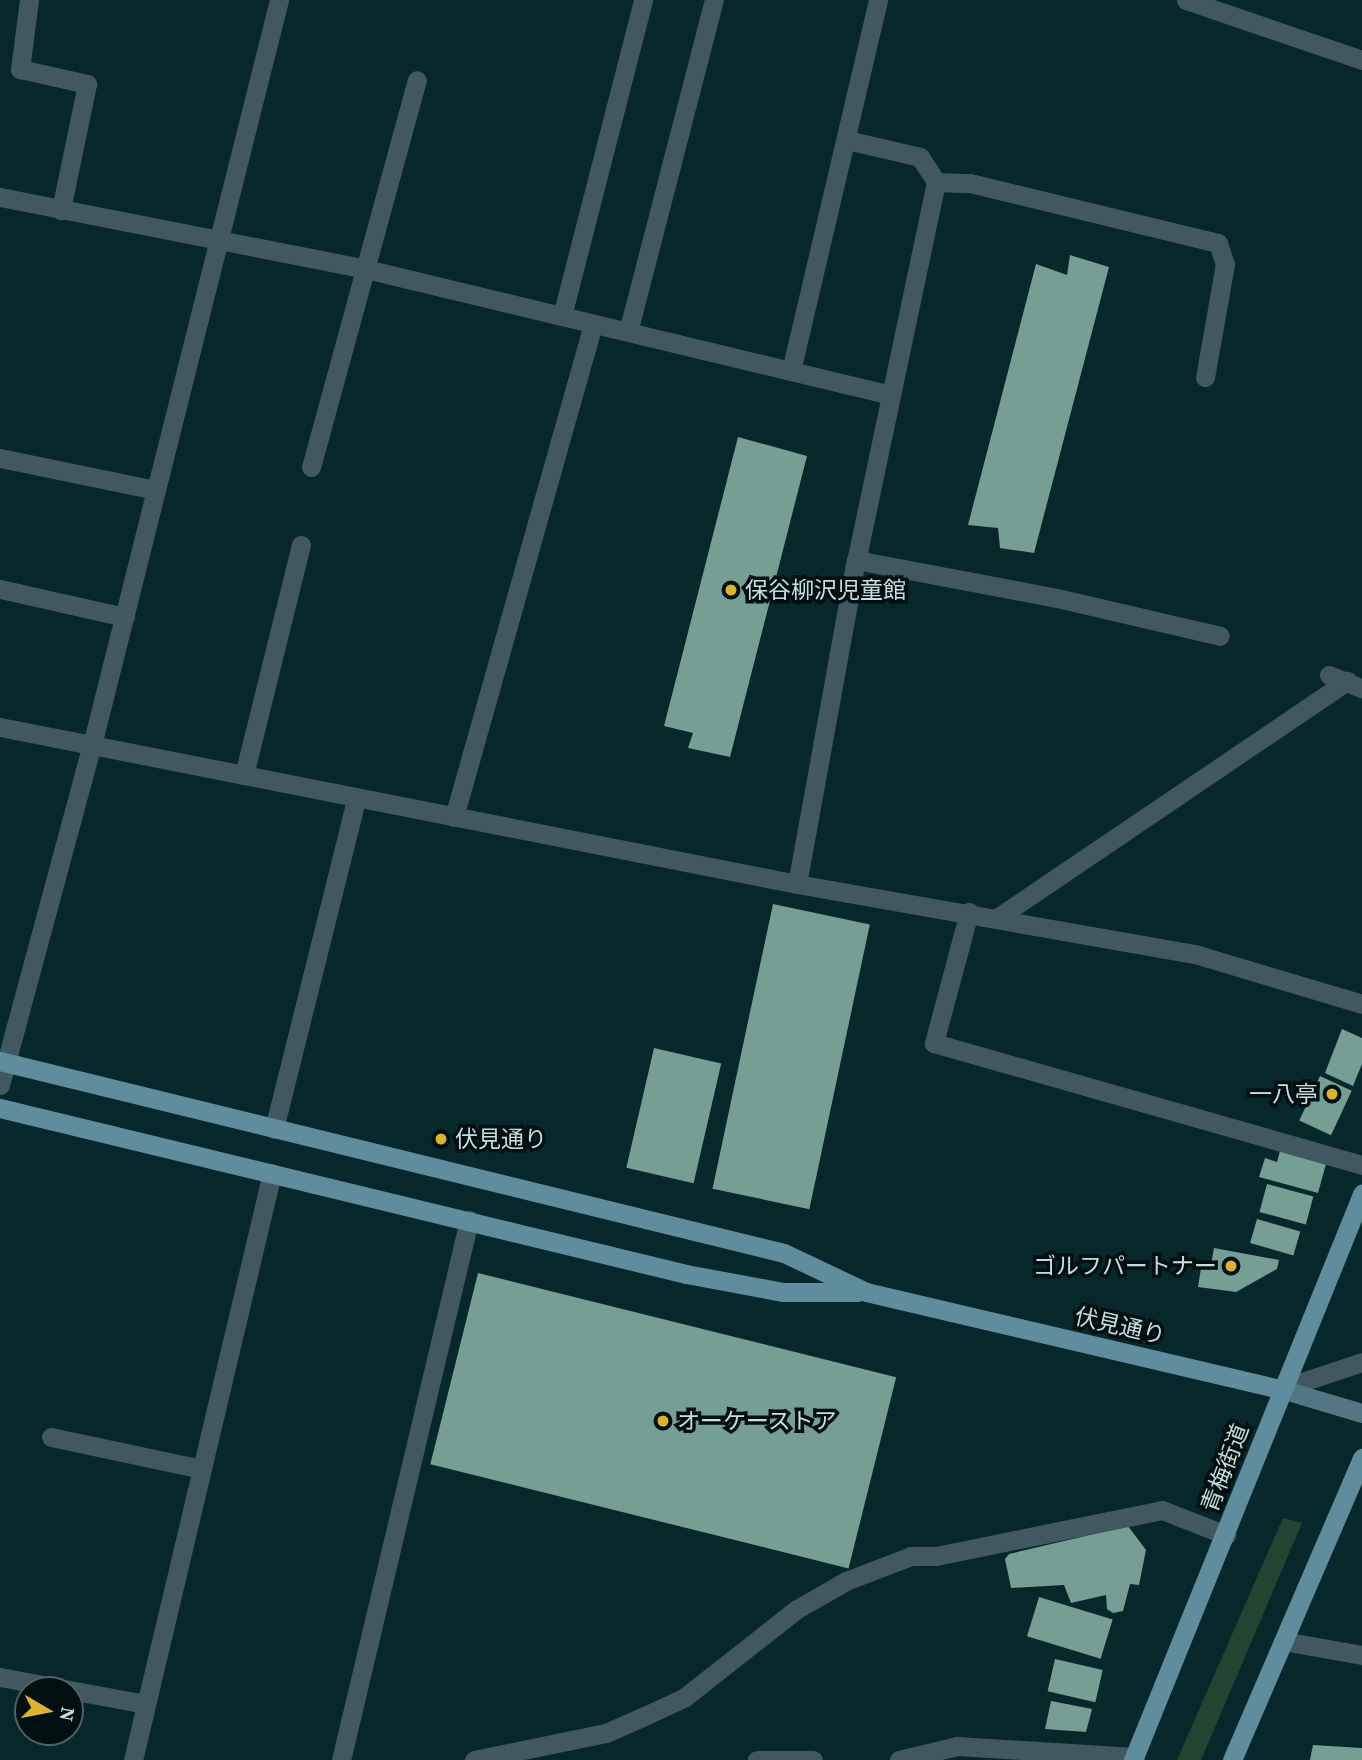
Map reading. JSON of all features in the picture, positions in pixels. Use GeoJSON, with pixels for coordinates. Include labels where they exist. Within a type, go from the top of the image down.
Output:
{"type":"FeatureCollection","features":[{"type":"Feature","properties":{"kind":"main road","name":"伏見通り"},"geometry":{"type":"LineString","coordinates":[[3,1061],[784,1253],[866,1292],[1281,1389],[1362,1413]]}},
{"type":"Feature","properties":{"kind":"main road","name":"伏見通り"},"geometry":{"type":"LineString","coordinates":[[0,1108],[686,1274],[783,1292],[866,1292]]}},
{"type":"Feature","properties":{"kind":"main road","name":"青梅街道"},"geometry":{"type":"LineString","coordinates":[[1134,1758],[1362,1194]]}},
{"type":"Feature","properties":{"kind":"main road"},"geometry":{"type":"LineString","coordinates":[[1232,1760],[1362,1458]]}},
{"type":"Feature","properties":{"kind":"street"},"geometry":{"type":"LineString","coordinates":[[29,0],[20,69],[87,83],[61,209]]}},
{"type":"Feature","properties":{"kind":"street"},"geometry":{"type":"LineString","coordinates":[[0,1085],[3,1061],[125,617],[279,0]]}},
{"type":"Feature","properties":{"kind":"street"},"geometry":{"type":"LineString","coordinates":[[562,316],[643,0]]}},
{"type":"Feature","properties":{"kind":"street"},"geometry":{"type":"LineString","coordinates":[[628,332],[715,0]]}},
{"type":"Feature","properties":{"kind":"street"},"geometry":{"type":"LineString","coordinates":[[791,371],[878,0]]}},
{"type":"Feature","properties":{"kind":"street"},"geometry":{"type":"LineString","coordinates":[[1186,0],[1362,60]]}},
{"type":"Feature","properties":{"kind":"street"},"geometry":{"type":"LineString","coordinates":[[311,467],[417,80]]}},
{"type":"Feature","properties":{"kind":"street"},"geometry":{"type":"LineString","coordinates":[[797,884],[856,560],[936,182],[920,158],[847,140]]}},
{"type":"Feature","properties":{"kind":"street"},"geometry":{"type":"LineString","coordinates":[[936,182],[970,183],[1218,243],[1225,264],[1205,377]]}},
{"type":"Feature","properties":{"kind":"street"},"geometry":{"type":"LineString","coordinates":[[0,197],[366,269],[891,395]]}},
{"type":"Feature","properties":{"kind":"street"},"geometry":{"type":"LineString","coordinates":[[454,817],[593,324]]}},
{"type":"Feature","properties":{"kind":"street"},"geometry":{"type":"LineString","coordinates":[[0,458],[156,491]]}},
{"type":"Feature","properties":{"kind":"street"},"geometry":{"type":"LineString","coordinates":[[244,775],[301,545]]}},
{"type":"Feature","properties":{"kind":"street"},"geometry":{"type":"LineString","coordinates":[[856,560],[1057,598],[1220,636]]}},
{"type":"Feature","properties":{"kind":"street"},"geometry":{"type":"LineString","coordinates":[[0,589],[125,617]]}},
{"type":"Feature","properties":{"kind":"street"},"geometry":{"type":"LineString","coordinates":[[998,918],[1346,681]]}},
{"type":"Feature","properties":{"kind":"street"},"geometry":{"type":"LineString","coordinates":[[0,727],[797,884],[969,912],[1198,955],[1362,1004]]}},
{"type":"Feature","properties":{"kind":"street"},"geometry":{"type":"LineString","coordinates":[[274,1129],[357,797]]}},
{"type":"Feature","properties":{"kind":"street"},"geometry":{"type":"LineString","coordinates":[[969,912],[934,1043],[1362,1165]]}},
{"type":"Feature","properties":{"kind":"street"},"geometry":{"type":"LineString","coordinates":[[133,1760],[272,1173]]}},
{"type":"Feature","properties":{"kind":"street"},"geometry":{"type":"LineString","coordinates":[[341,1760],[469,1220]]}},
{"type":"Feature","properties":{"kind":"street"},"geometry":{"type":"LineString","coordinates":[[1281,1389],[1362,1362]]}},
{"type":"Feature","properties":{"kind":"street"},"geometry":{"type":"LineString","coordinates":[[51,1437],[201,1469]]}},
{"type":"Feature","properties":{"kind":"street"},"geometry":{"type":"LineString","coordinates":[[474,1760],[606,1732],[649,1714],[685,1697],[797,1609],[846,1581],[911,1556],[936,1556],[1162,1510],[1226,1535]]}},
{"type":"Feature","properties":{"kind":"street"},"geometry":{"type":"LineString","coordinates":[[1283,1641],[1362,1655]]}},
{"type":"Feature","properties":{"kind":"street"},"geometry":{"type":"LineString","coordinates":[[0,1677],[146,1704]]}},
{"type":"Feature","properties":{"kind":"street"},"geometry":{"type":"LineString","coordinates":[[899,1760],[957,1746],[1134,1758]]}},
{"type":"Feature","properties":{"kind":"street"},"geometry":{"type":"LineString","coordinates":[[757,1760],[813,1760]]}},
{"type":"Feature","properties":{"kind":"green space"},"geometry":{"type":"Polygon","coordinates":[[[1283,1518],[1302,1523],[1201,1760],[1177,1760],[1283,1518]]]}},
{"type":"Feature","properties":{"kind":"building"},"geometry":{"type":"Polygon","coordinates":[[[1070,255],[1109,267],[1034,553],[1000,548],[998,528],[968,525],[1036,264],[1067,275],[1070,255]]]}},
{"type":"Feature","properties":{"kind":"building"},"geometry":{"type":"Polygon","coordinates":[[[738,437],[807,456],[730,757],[688,748],[693,733],[664,726],[738,437]]]}},
{"type":"Feature","properties":{"kind":"building"},"geometry":{"type":"Polygon","coordinates":[[[773,904],[870,925],[809,1209],[712,1189],[773,904]]]}},
{"type":"Feature","properties":{"kind":"building"},"geometry":{"type":"Polygon","coordinates":[[[1342,1029],[1362,1038],[1362,1064],[1353,1086],[1325,1073],[1342,1029]]]}},
{"type":"Feature","properties":{"kind":"building"},"geometry":{"type":"Polygon","coordinates":[[[654,1048],[721,1064],[694,1183],[626,1168],[654,1048]]]}},
{"type":"Feature","properties":{"kind":"building"},"geometry":{"type":"Polygon","coordinates":[[[1320,1076],[1352,1091],[1331,1135],[1299,1120],[1320,1076]]]}},
{"type":"Feature","properties":{"kind":"building"},"geometry":{"type":"Polygon","coordinates":[[[1280,1151],[1326,1164],[1318,1193],[1259,1177],[1265,1158],[1277,1162],[1280,1151]]]}},
{"type":"Feature","properties":{"kind":"building"},"geometry":{"type":"Polygon","coordinates":[[[1267,1184],[1313,1196],[1306,1224],[1259,1212],[1267,1184]]]}},
{"type":"Feature","properties":{"kind":"building"},"geometry":{"type":"Polygon","coordinates":[[[1257,1219],[1300,1231],[1293,1255],[1250,1243],[1257,1219]]]}},
{"type":"Feature","properties":{"kind":"building"},"geometry":{"type":"Polygon","coordinates":[[[1214,1248],[1279,1260],[1277,1269],[1236,1292],[1198,1287],[1201,1268],[1210,1270],[1214,1248]]]}},
{"type":"Feature","properties":{"kind":"building","name":"オーケーストア"},"geometry":{"type":"Polygon","coordinates":[[[478,1273],[896,1377],[849,1568],[430,1464],[478,1273]]]}},
{"type":"Feature","properties":{"kind":"building"},"geometry":{"type":"Polygon","coordinates":[[[1128,1526],[1146,1550],[1139,1585],[1130,1584],[1123,1611],[1113,1613],[1107,1609],[1106,1595],[1071,1603],[1064,1585],[1011,1588],[1005,1559],[1009,1554],[1128,1526]]]}},
{"type":"Feature","properties":{"kind":"building"},"geometry":{"type":"Polygon","coordinates":[[[1039,1597],[1113,1620],[1101,1659],[1027,1636],[1039,1597]]]}},
{"type":"Feature","properties":{"kind":"building"},"geometry":{"type":"Polygon","coordinates":[[[1055,1659],[1103,1670],[1095,1702],[1048,1691],[1055,1659]]]}},
{"type":"Feature","properties":{"kind":"building"},"geometry":{"type":"Polygon","coordinates":[[[1051,1701],[1092,1709],[1086,1732],[1045,1729],[1051,1701]]]}},
{"type":"Feature","properties":{"kind":"building"},"geometry":{"type":"Polygon","coordinates":[[[1313,1745],[1362,1748],[1362,1760],[1310,1760],[1313,1745]]]}},
{"type":"Feature","properties":{"kind":"place","name":"保谷柳沢児童館"},"geometry":{"type":"Point","coordinates":[731,590]}},
{"type":"Feature","properties":{"kind":"place","name":"一八亭"},"geometry":{"type":"Point","coordinates":[1332,1094]}},
{"type":"Feature","properties":{"kind":"place","name":"伏見通り"},"geometry":{"type":"Point","coordinates":[441,1139]}},
{"type":"Feature","properties":{"kind":"place","name":"ゴルフパートナー"},"geometry":{"type":"Point","coordinates":[1231,1266]}},
{"type":"Feature","properties":{"kind":"place","name":"オーケーストア"},"geometry":{"type":"Point","coordinates":[663,1421]}}]}
